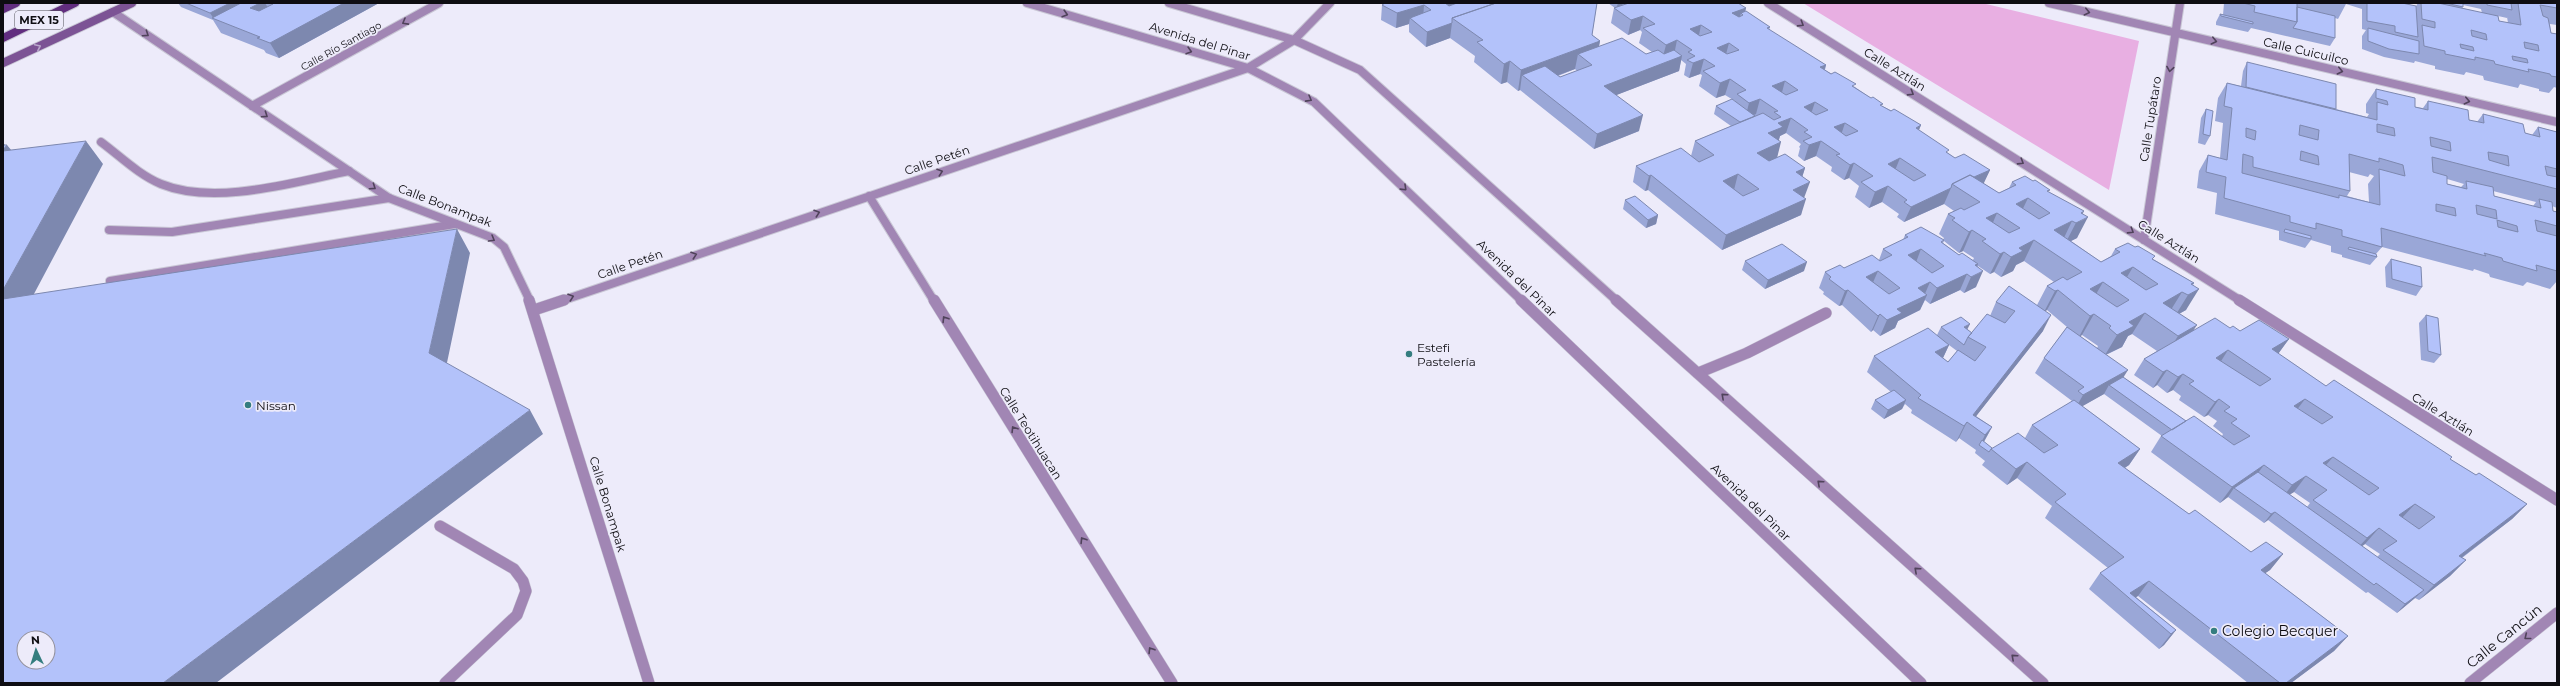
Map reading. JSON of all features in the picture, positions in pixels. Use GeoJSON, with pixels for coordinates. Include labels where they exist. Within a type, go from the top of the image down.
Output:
{"type":"FeatureCollection","features":[{"type":"Feature","properties":{"kind":"main road","name":"MEX 15"},"geometry":{"type":"LineString","coordinates":[[3,9],[16,3]]}},
{"type":"Feature","properties":{"kind":"main road","name":"MEX 15"},"geometry":{"type":"LineString","coordinates":[[3,38],[75,3]]}},
{"type":"Feature","properties":{"kind":"main road"},"geometry":{"type":"LineString","coordinates":[[3,63],[132,3]]}},
{"type":"Feature","properties":{"kind":"street","name":"Calle Río Santiago"},"geometry":{"type":"LineString","coordinates":[[252,106],[439,3]]}},
{"type":"Feature","properties":{"kind":"street","name":"Avenida del Pinar"},"geometry":{"type":"LineString","coordinates":[[1027,3],[1248,68],[1314,102],[1921,683]]}},
{"type":"Feature","properties":{"kind":"street"},"geometry":{"type":"LineString","coordinates":[[1169,3],[1294,40],[1360,70],[2043,683]]}},
{"type":"Feature","properties":{"kind":"street","name":"Calle Petén"},"geometry":{"type":"LineString","coordinates":[[534,310],[1248,68],[1294,40],[1330,3]]}},
{"type":"Feature","properties":{"kind":"street","name":"Calle Aztlán"},"geometry":{"type":"LineString","coordinates":[[1768,3],[2557,500]]}},
{"type":"Feature","properties":{"kind":"street","name":"Calle Cuicuilco"},"geometry":{"type":"LineString","coordinates":[[2049,3],[2557,122]]}},
{"type":"Feature","properties":{"kind":"street","name":"Calle Tupátaro"},"geometry":{"type":"LineString","coordinates":[[2144,240],[2180,3]]}},
{"type":"Feature","properties":{"kind":"street","name":"Calle Bonampak"},"geometry":{"type":"LineString","coordinates":[[113,12],[389,198],[493,238],[504,248],[534,310],[649,683]]}},
{"type":"Feature","properties":{"kind":"street"},"geometry":{"type":"LineString","coordinates":[[101,142],[160,184],[193,192],[243,190],[349,171]]}},
{"type":"Feature","properties":{"kind":"street","name":"Calle Teotihuacan"},"geometry":{"type":"LineString","coordinates":[[869,196],[1172,683]]}},
{"type":"Feature","properties":{"kind":"street"},"geometry":{"type":"LineString","coordinates":[[109,230],[172,232],[389,198]]}},
{"type":"Feature","properties":{"kind":"street"},"geometry":{"type":"LineString","coordinates":[[110,281],[455,224]]}},
{"type":"Feature","properties":{"kind":"street"},"geometry":{"type":"LineString","coordinates":[[1698,373],[1747,353],[1826,313]]}},
{"type":"Feature","properties":{"kind":"street"},"geometry":{"type":"LineString","coordinates":[[440,526],[514,569],[523,578],[527,591],[524,603],[517,615],[445,683]]}},
{"type":"Feature","properties":{"kind":"street","name":"Calle Cancún"},"geometry":{"type":"LineString","coordinates":[[2470,683],[2557,613]]}},
{"type":"Feature","properties":{"kind":"shaded area"},"geometry":{"type":"Polygon","coordinates":[[[1803,3],[1982,3],[2139,41],[2109,190],[1803,3]]]}},
{"type":"Feature","properties":{"kind":"building"},"geometry":{"type":"Polygon","coordinates":[[[186,3],[230,3],[210,13],[186,3]]]}},
{"type":"Feature","properties":{"kind":"building"},"geometry":{"type":"Polygon","coordinates":[[[241,3],[260,3],[250,8],[259,11],[273,4],[269,3],[344,3],[270,43],[257,38],[260,37],[212,18],[241,3]]]}},
{"type":"Feature","properties":{"kind":"building"},"geometry":{"type":"Polygon","coordinates":[[[1385,3],[1445,3],[1449,6],[1457,3],[1496,3],[1452,18],[1452,23],[1427,32],[1410,18],[1431,10],[1424,5],[1397,13],[1382,5],[1385,3]]]}},
{"type":"Feature","properties":{"kind":"building"},"geometry":{"type":"Polygon","coordinates":[[[1496,3],[1597,3],[1592,35],[1600,41],[1521,70],[1510,61],[1504,64],[1477,42],[1483,40],[1452,18],[1496,3]]]}},
{"type":"Feature","properties":{"kind":"building"},"geometry":{"type":"Polygon","coordinates":[[[1629,3],[1738,3],[1746,8],[1732,13],[1739,17],[1743,15],[1741,13],[1746,11],[1770,27],[1767,28],[1826,65],[1820,67],[1831,74],[1835,72],[1856,84],[1852,86],[1883,104],[1880,105],[1891,111],[1894,109],[1921,125],[1916,128],[1949,150],[1946,152],[1955,158],[1964,154],[1990,170],[1974,177],[1970,175],[1952,184],[1951,188],[1911,207],[1904,202],[1907,200],[1888,186],[1875,192],[1861,182],[1873,176],[1854,163],[1850,165],[1836,155],[1840,154],[1821,141],[1809,145],[1803,141],[1812,137],[1804,132],[1808,130],[1791,118],[1778,123],[1783,127],[1768,133],[1781,142],[1757,153],[1769,161],[1785,154],[1805,168],[1796,172],[1810,182],[1793,190],[1806,199],[1726,235],[1651,175],[1649,176],[1636,166],[1681,148],[1699,162],[1714,155],[1695,141],[1763,113],[1774,120],[1781,117],[1774,112],[1778,111],[1760,99],[1749,103],[1737,94],[1746,90],[1730,79],[1720,83],[1703,71],[1715,66],[1704,59],[1693,63],[1687,60],[1695,56],[1688,52],[1692,50],[1677,40],[1666,45],[1643,28],[1655,24],[1643,16],[1631,20],[1614,8],[1629,3]],[[1701,25],[1690,29],[1700,36],[1712,32],[1701,25]],[[1729,43],[1717,48],[1727,54],[1739,50],[1729,43]],[[1785,81],[1772,86],[1786,95],[1798,90],[1785,81]],[[1815,102],[1804,107],[1816,115],[1828,110],[1815,102]],[[1845,123],[1834,127],[1846,136],[1858,131],[1845,123]],[[1900,158],[1888,164],[1914,181],[1926,175],[1900,158]],[[1738,174],[1723,181],[1743,196],[1759,189],[1738,174]]]}},
{"type":"Feature","properties":{"kind":"building"},"geometry":{"type":"Polygon","coordinates":[[[2243,3],[2297,3],[2297,22],[2254,12],[2255,6],[2243,3]]]}},
{"type":"Feature","properties":{"kind":"building"},"geometry":{"type":"Polygon","coordinates":[[[2367,3],[2402,3],[2416,6],[2418,37],[2395,32],[2395,26],[2367,21],[2367,3]]]}},
{"type":"Feature","properties":{"kind":"building"},"geometry":{"type":"Polygon","coordinates":[[[2421,3],[2438,3],[2498,16],[2499,21],[2521,25],[2518,3],[2557,3],[2557,8],[2540,5],[2543,16],[2548,18],[2551,33],[2557,34],[2557,77],[2528,69],[2529,72],[2495,64],[2494,61],[2475,57],[2475,60],[2445,54],[2445,51],[2424,46],[2422,25],[2435,28],[2435,22],[2422,19],[2421,3]],[[2471,30],[2472,36],[2487,40],[2486,34],[2471,30]],[[2524,42],[2525,48],[2539,51],[2538,45],[2524,42]],[[2460,44],[2461,48],[2474,51],[2473,47],[2460,44]],[[2512,56],[2513,60],[2528,63],[2527,59],[2512,56]]]}},
{"type":"Feature","properties":{"kind":"building"},"geometry":{"type":"Polygon","coordinates":[[[2446,3],[2463,3],[2463,7],[2446,3]]]}},
{"type":"Feature","properties":{"kind":"building"},"geometry":{"type":"Polygon","coordinates":[[[2487,3],[2511,3],[2512,10],[2487,5],[2487,3]]]}},
{"type":"Feature","properties":{"kind":"building"},"geometry":{"type":"Polygon","coordinates":[[[2297,7],[2335,16],[2335,38],[2293,28],[2297,22],[2297,7]]]}},
{"type":"Feature","properties":{"kind":"building"},"geometry":{"type":"Polygon","coordinates":[[[2220,14],[2253,22],[2253,24],[2221,16],[2220,14]]]}},
{"type":"Feature","properties":{"kind":"building"},"geometry":{"type":"Polygon","coordinates":[[[2368,28],[2419,41],[2419,54],[2389,49],[2368,41],[2368,28]]]}},
{"type":"Feature","properties":{"kind":"building"},"geometry":{"type":"Polygon","coordinates":[[[1622,38],[1646,54],[1658,50],[1664,54],[1674,50],[1682,56],[1604,86],[1643,115],[1597,134],[1522,75],[1545,66],[1560,77],[1592,65],[1578,54],[1622,38]]]}},
{"type":"Feature","properties":{"kind":"building"},"geometry":{"type":"Polygon","coordinates":[[[2247,62],[2336,84],[2336,109],[2246,87],[2247,62]]]}},
{"type":"Feature","properties":{"kind":"building"},"geometry":{"type":"Polygon","coordinates":[[[2227,83],[2377,120],[2377,102],[2388,105],[2387,101],[2376,98],[2376,89],[2415,98],[2415,107],[2428,110],[2428,101],[2468,110],[2469,120],[2484,123],[2483,114],[2523,124],[2525,133],[2540,137],[2538,127],[2557,132],[2557,169],[2545,166],[2547,175],[2557,177],[2557,189],[2432,157],[2433,172],[2447,176],[2447,184],[2467,189],[2466,181],[2493,187],[2494,196],[2541,208],[2539,199],[2552,202],[2553,211],[2557,212],[2557,226],[2535,220],[2537,231],[2557,236],[2557,271],[2536,265],[2537,271],[2503,261],[2502,258],[2484,253],[2486,256],[2381,228],[2382,247],[2342,236],[2342,230],[2316,223],[2316,229],[2290,222],[2290,216],[2224,198],[2226,177],[2206,172],[2208,155],[2227,160],[2232,108],[2224,106],[2227,83]],[[2377,124],[2377,132],[2395,136],[2394,128],[2377,124]],[[2300,125],[2299,135],[2318,140],[2319,130],[2300,125]],[[2246,128],[2246,137],[2255,140],[2256,131],[2246,128]],[[2430,137],[2431,146],[2451,151],[2450,142],[2430,137]],[[2301,151],[2300,160],[2319,165],[2318,156],[2301,151]],[[2488,152],[2489,160],[2509,166],[2508,156],[2488,152]],[[2243,154],[2242,173],[2339,198],[2339,195],[2380,205],[2379,169],[2405,176],[2403,165],[2379,158],[2379,162],[2349,154],[2350,191],[2253,167],[2253,157],[2243,154]],[[2436,204],[2436,211],[2456,216],[2455,208],[2436,204]],[[2476,205],[2477,214],[2497,219],[2496,210],[2476,205]],[[2497,220],[2498,227],[2518,232],[2517,226],[2497,220]]]}},
{"type":"Feature","properties":{"kind":"building"},"geometry":{"type":"Polygon","coordinates":[[[1732,99],[1755,116],[1740,122],[1716,106],[1732,99]]]}},
{"type":"Feature","properties":{"kind":"building"},"geometry":{"type":"Polygon","coordinates":[[[2206,109],[2213,111],[2210,136],[2203,134],[2206,109]]]}},
{"type":"Feature","properties":{"kind":"building"},"geometry":{"type":"Polygon","coordinates":[[[86,141],[3,290],[3,151],[86,141]]]}},
{"type":"Feature","properties":{"kind":"building"},"geometry":{"type":"Polygon","coordinates":[[[1970,175],[1999,193],[2016,185],[2012,182],[2025,176],[2033,181],[2035,180],[2050,190],[2047,191],[2084,211],[2081,213],[2088,217],[2076,223],[2072,221],[2054,230],[2101,262],[2120,252],[2115,249],[2128,243],[2135,247],[2138,246],[2155,256],[2152,259],[2194,283],[2191,284],[2199,289],[2188,295],[2182,292],[2163,303],[2197,325],[2178,336],[2145,313],[2129,322],[2134,326],[2117,335],[2109,328],[2111,326],[2094,314],[2090,316],[2058,290],[2055,291],[2047,286],[2063,277],[2067,280],[2082,272],[2034,240],[2019,248],[2023,251],[2011,257],[2004,252],[2000,254],[1982,241],[1986,239],[1972,230],[1969,232],[1952,220],[1955,218],[1948,214],[1961,208],[1964,210],[1980,202],[1952,184],[1970,175]],[[2028,198],[2016,204],[2039,219],[2050,213],[2028,198]],[[1997,213],[1986,218],[2009,233],[2020,228],[1997,213]],[[2133,267],[2121,273],[2146,290],[2158,284],[2133,267]],[[2103,282],[2090,289],[2117,307],[2129,300],[2103,282]]]}},
{"type":"Feature","properties":{"kind":"building"},"geometry":{"type":"Polygon","coordinates":[[[1635,196],[1658,215],[1648,220],[1625,200],[1635,196]]]}},
{"type":"Feature","properties":{"kind":"building"},"geometry":{"type":"Polygon","coordinates":[[[1921,227],[1944,240],[1941,242],[1959,255],[1962,253],[1978,264],[1975,265],[1983,271],[1971,277],[1967,274],[1937,288],[1930,282],[1918,288],[1927,295],[1897,309],[1902,313],[1887,320],[1880,314],[1878,316],[1848,290],[1845,291],[1829,279],[1831,277],[1825,272],[1840,265],[1844,268],[1872,255],[1880,261],[1892,255],[1883,249],[1908,237],[1905,235],[1921,227]],[[1921,249],[1908,255],[1932,273],[1944,266],[1921,249]],[[1878,271],[1866,277],[1889,294],[1900,288],[1878,271]]]}},
{"type":"Feature","properties":{"kind":"building","name":"Nissan"},"geometry":{"type":"Polygon","coordinates":[[[457,229],[429,353],[530,410],[163,683],[3,683],[3,299],[457,229]]]}},
{"type":"Feature","properties":{"kind":"building"},"geometry":{"type":"Polygon","coordinates":[[[2285,229],[2311,236],[2311,239],[2284,232],[2285,229]]]}},
{"type":"Feature","properties":{"kind":"building"},"geometry":{"type":"Polygon","coordinates":[[[1782,244],[1807,262],[1768,280],[1745,261],[1782,244]]]}},
{"type":"Feature","properties":{"kind":"building"},"geometry":{"type":"Polygon","coordinates":[[[2349,247],[2376,254],[2377,257],[2348,249],[2349,247]]]}},
{"type":"Feature","properties":{"kind":"building"},"geometry":{"type":"Polygon","coordinates":[[[2391,259],[2421,267],[2422,287],[2392,279],[2391,259]]]}},
{"type":"Feature","properties":{"kind":"building"},"geometry":{"type":"Polygon","coordinates":[[[2009,286],[2051,315],[1973,415],[1992,427],[1985,435],[1967,422],[1964,426],[1918,398],[1921,395],[1874,356],[1928,328],[1949,345],[1935,352],[1948,362],[1958,350],[1975,361],[1986,347],[1968,337],[1987,314],[2005,323],[2015,311],[1996,302],[2009,286]]]}},
{"type":"Feature","properties":{"kind":"building"},"geometry":{"type":"Polygon","coordinates":[[[2426,315],[2438,318],[2441,355],[2428,351],[2426,315]]]}},
{"type":"Feature","properties":{"kind":"building"},"geometry":{"type":"Polygon","coordinates":[[[1961,317],[1970,324],[1964,327],[1972,333],[1964,345],[1941,327],[1961,317]]]}},
{"type":"Feature","properties":{"kind":"building"},"geometry":{"type":"Polygon","coordinates":[[[2215,318],[2230,328],[2233,326],[2240,331],[2259,320],[2289,339],[2272,349],[2326,386],[2334,380],[2452,457],[2450,459],[2476,475],[2479,473],[2527,504],[2459,556],[2466,560],[2434,585],[2383,550],[2397,541],[2379,528],[2367,538],[2313,500],[2327,490],[2306,476],[2292,485],[2264,465],[2232,487],[2161,436],[2194,416],[2234,445],[2250,436],[2231,423],[2237,419],[2224,411],[2230,407],[2219,399],[2215,402],[2189,384],[2194,381],[2183,374],[2178,377],[2167,370],[2163,372],[2144,359],[2215,318]],[[2228,350],[2216,358],[2260,386],[2271,379],[2228,350]],[[2305,399],[2294,406],[2322,424],[2333,417],[2305,399]],[[2333,457],[2323,463],[2369,495],[2379,488],[2333,457]],[[2415,504],[2399,515],[2419,529],[2435,517],[2415,504]]]}},
{"type":"Feature","properties":{"kind":"building"},"geometry":{"type":"Polygon","coordinates":[[[2067,327],[2128,370],[2083,395],[2078,391],[2084,387],[2044,358],[2067,327]]]}},
{"type":"Feature","properties":{"kind":"building"},"geometry":{"type":"Polygon","coordinates":[[[2123,377],[2186,421],[2172,430],[2109,385],[2123,377]]]}},
{"type":"Feature","properties":{"kind":"building"},"geometry":{"type":"Polygon","coordinates":[[[1894,390],[1906,400],[1888,410],[1875,400],[1894,390]]]}},
{"type":"Feature","properties":{"kind":"building"},"geometry":{"type":"Polygon","coordinates":[[[2074,400],[2140,449],[2118,463],[2189,514],[2195,510],[2251,552],[2266,542],[2283,554],[2261,570],[2348,636],[2286,683],[2280,683],[2149,581],[2130,593],[2176,630],[2171,634],[2100,573],[2124,557],[2055,502],[2066,494],[2027,462],[2016,469],[1991,449],[2018,433],[2044,453],[2058,445],[2032,425],[2074,400]]]}},
{"type":"Feature","properties":{"kind":"building"},"geometry":{"type":"Polygon","coordinates":[[[1982,440],[1992,448],[1989,452],[1979,445],[1982,440]]]}},
{"type":"Feature","properties":{"kind":"building"},"geometry":{"type":"Polygon","coordinates":[[[2258,472],[2424,590],[2405,604],[2376,583],[2374,585],[2275,512],[2271,514],[2234,488],[2258,472]]]}},
{"type":"Feature","properties":{"kind":"place","name":"Estefi Pastelería"},"geometry":{"type":"Point","coordinates":[1409,354]}},
{"type":"Feature","properties":{"kind":"place","name":"Nissan"},"geometry":{"type":"Point","coordinates":[248,405]}},
{"type":"Feature","properties":{"kind":"place","name":"Colegio Becquer"},"geometry":{"type":"Point","coordinates":[2214,631]}}]}
